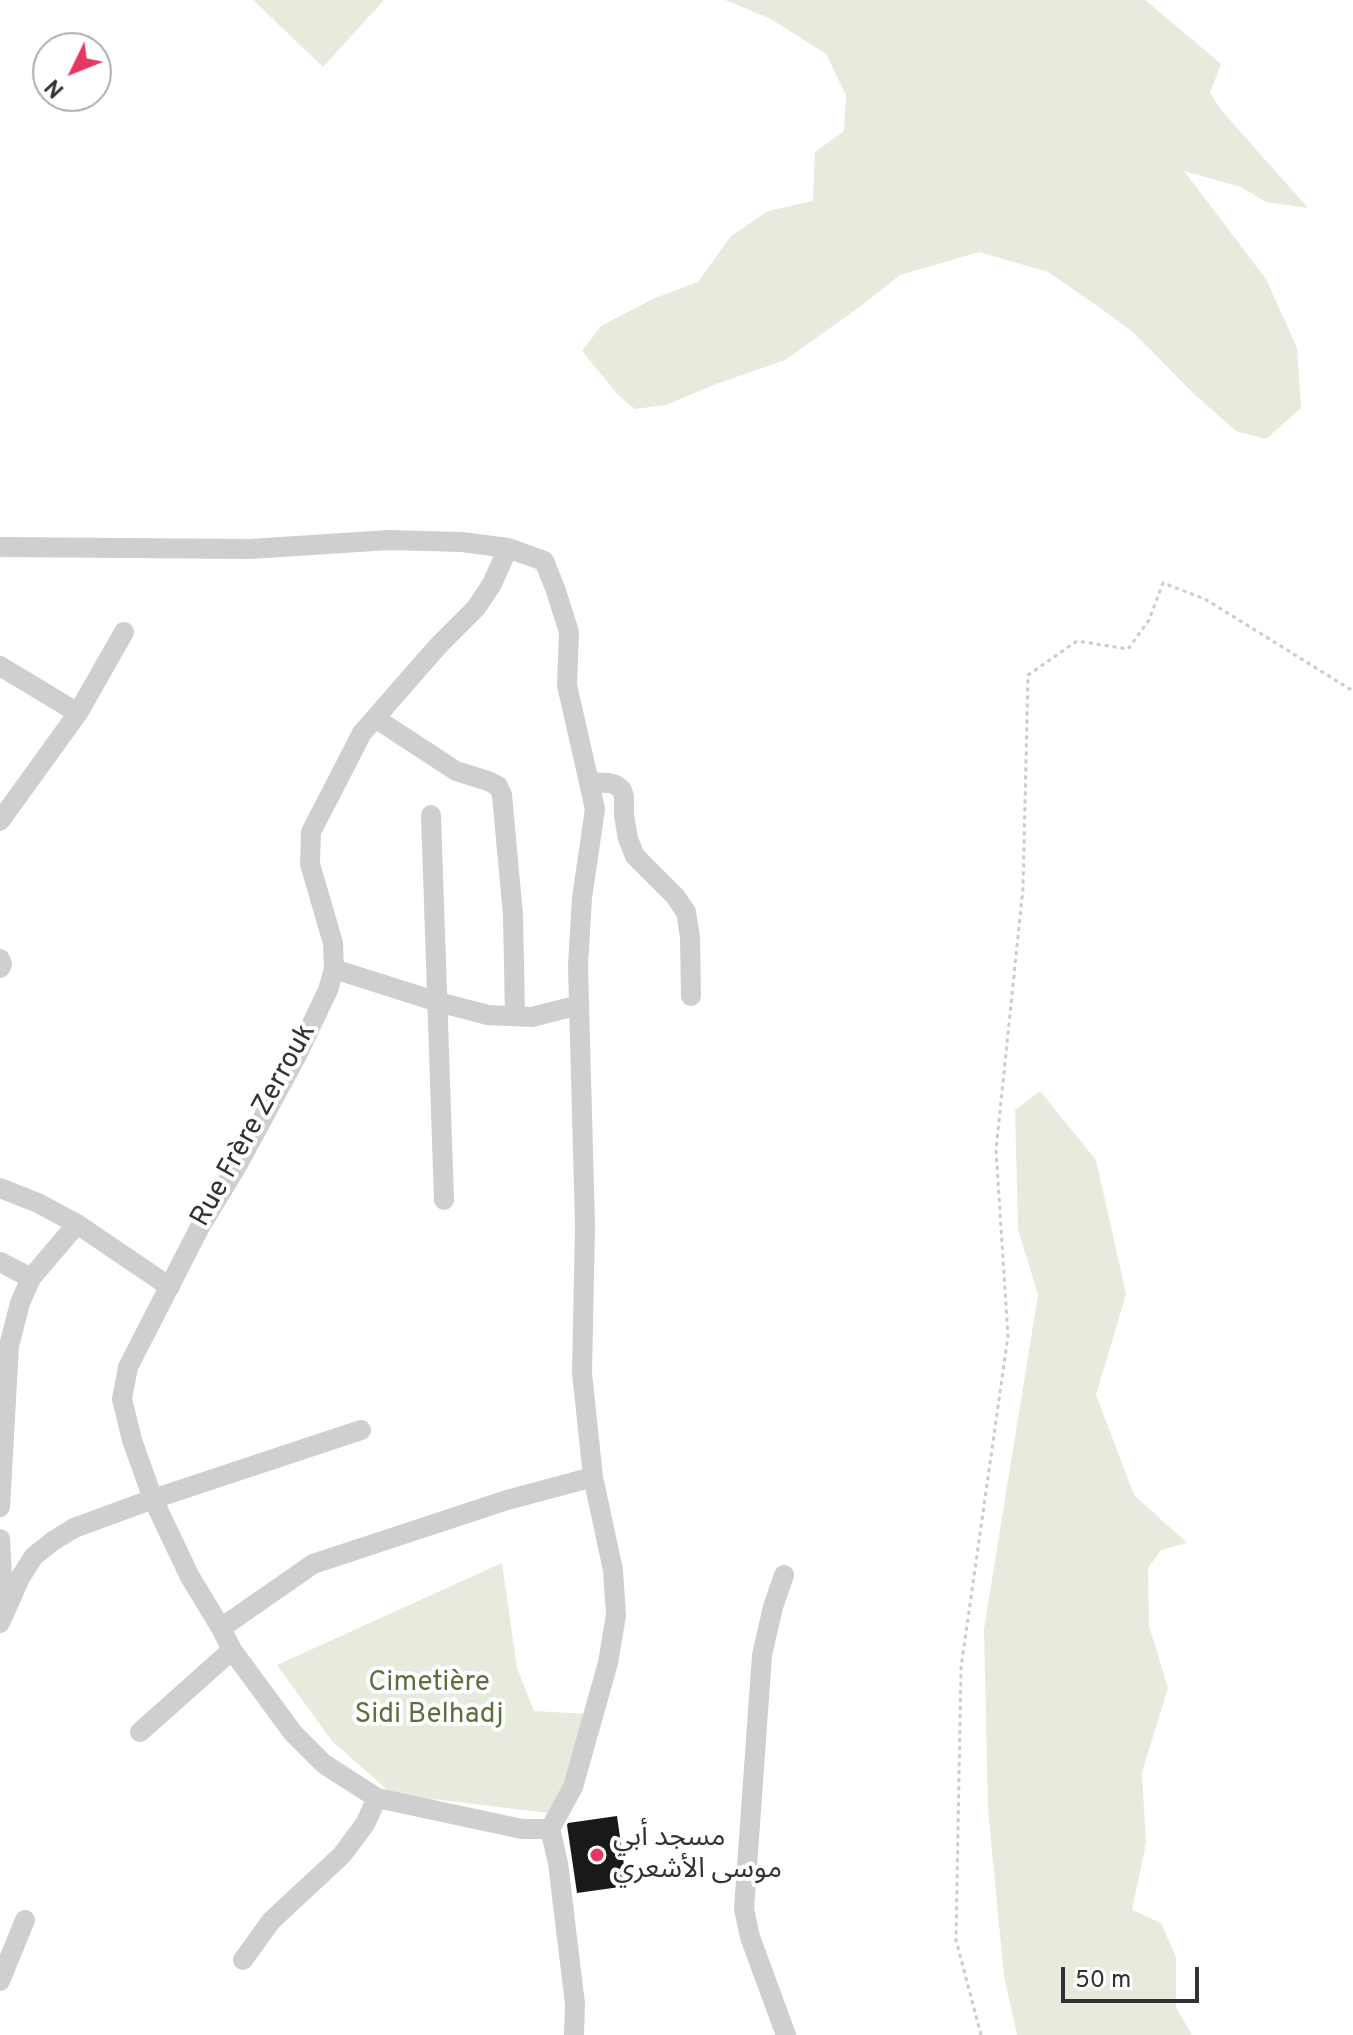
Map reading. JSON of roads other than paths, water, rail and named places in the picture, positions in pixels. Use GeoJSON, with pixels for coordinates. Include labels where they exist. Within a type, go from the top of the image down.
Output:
{"type":"FeatureCollection","features":[{"type":"Feature","properties":{"kind":"street"},"geometry":{"type":"LineString","coordinates":[[0,547],[250,549],[389,540],[462,542],[508,548],[544,561],[555,588],[569,632],[567,685],[595,809],[582,898],[578,965],[585,1226],[582,1373],[593,1477],[613,1570],[616,1615],[608,1663],[573,1787],[550,1829],[558,1863],[575,2004],[574,2035]]}},
{"type":"Feature","properties":{"kind":"street","name":"Rue Frère Zerrouk"},"geometry":{"type":"LineString","coordinates":[[508,548],[492,584],[476,608],[438,646],[362,733],[311,832],[310,864],[333,943],[334,969],[328,990],[297,1055],[201,1225],[128,1367],[122,1399],[132,1440],[153,1499],[190,1577],[232,1650],[293,1733],[324,1764],[377,1798],[522,1829],[550,1829]]}},
{"type":"Feature","properties":{"kind":"street"},"geometry":{"type":"LineString","coordinates":[[0,821],[78,713],[124,632]]}},
{"type":"Feature","properties":{"kind":"street"},"geometry":{"type":"LineString","coordinates":[[0,666],[78,713]]}},
{"type":"Feature","properties":{"kind":"street"},"geometry":{"type":"LineString","coordinates":[[375,718],[456,771],[498,786],[502,795],[513,915],[515,1016]]}},
{"type":"Feature","properties":{"kind":"street"},"geometry":{"type":"LineString","coordinates":[[589,782],[609,783],[622,790],[628,839],[635,856],[675,896],[686,912],[690,937],[691,996]]}},
{"type":"Feature","properties":{"kind":"street"},"geometry":{"type":"LineString","coordinates":[[431,815],[444,1200]]}},
{"type":"Feature","properties":{"kind":"street"},"geometry":{"type":"LineString","coordinates":[[0,959],[0,968]]}},
{"type":"Feature","properties":{"kind":"street"},"geometry":{"type":"LineString","coordinates":[[334,969],[488,1015],[532,1017],[579,1005]]}},
{"type":"Feature","properties":{"kind":"street"},"geometry":{"type":"LineString","coordinates":[[0,1188],[38,1203],[77,1224],[170,1287]]}},
{"type":"Feature","properties":{"kind":"street"},"geometry":{"type":"LineString","coordinates":[[0,1507],[9,1346],[20,1303],[31,1278],[77,1224]]}},
{"type":"Feature","properties":{"kind":"street"},"geometry":{"type":"LineString","coordinates":[[0,1262],[31,1278]]}},
{"type":"Feature","properties":{"kind":"street"},"geometry":{"type":"LineString","coordinates":[[2,1618],[34,1556],[74,1528],[361,1430]]}},
{"type":"Feature","properties":{"kind":"street"},"geometry":{"type":"LineString","coordinates":[[221,1628],[313,1564],[507,1500],[593,1477]]}},
{"type":"Feature","properties":{"kind":"street"},"geometry":{"type":"LineString","coordinates":[[0,1539],[2,1618]]}},
{"type":"Feature","properties":{"kind":"street"},"geometry":{"type":"LineString","coordinates":[[784,1575],[762,1655],[744,1909],[750,1937],[786,2035]]}},
{"type":"Feature","properties":{"kind":"street"},"geometry":{"type":"LineString","coordinates":[[140,1732],[232,1650]]}},
{"type":"Feature","properties":{"kind":"street"},"geometry":{"type":"LineString","coordinates":[[243,1960],[271,1921],[342,1855],[365,1824],[377,1798]]}},
{"type":"Feature","properties":{"kind":"street"},"geometry":{"type":"LineString","coordinates":[[0,1981],[25,1920]]}},
{"type":"Feature","properties":{"kind":"place","name":"مسجد أبي موسى الأشعري"},"geometry":{"type":"Point","coordinates":[597,1855]}},
{"type":"Feature","properties":{"kind":"park label","name":"Cimetière Sidi Belhadj"},"geometry":{"type":"Point","coordinates":[429,1700]}}]}
